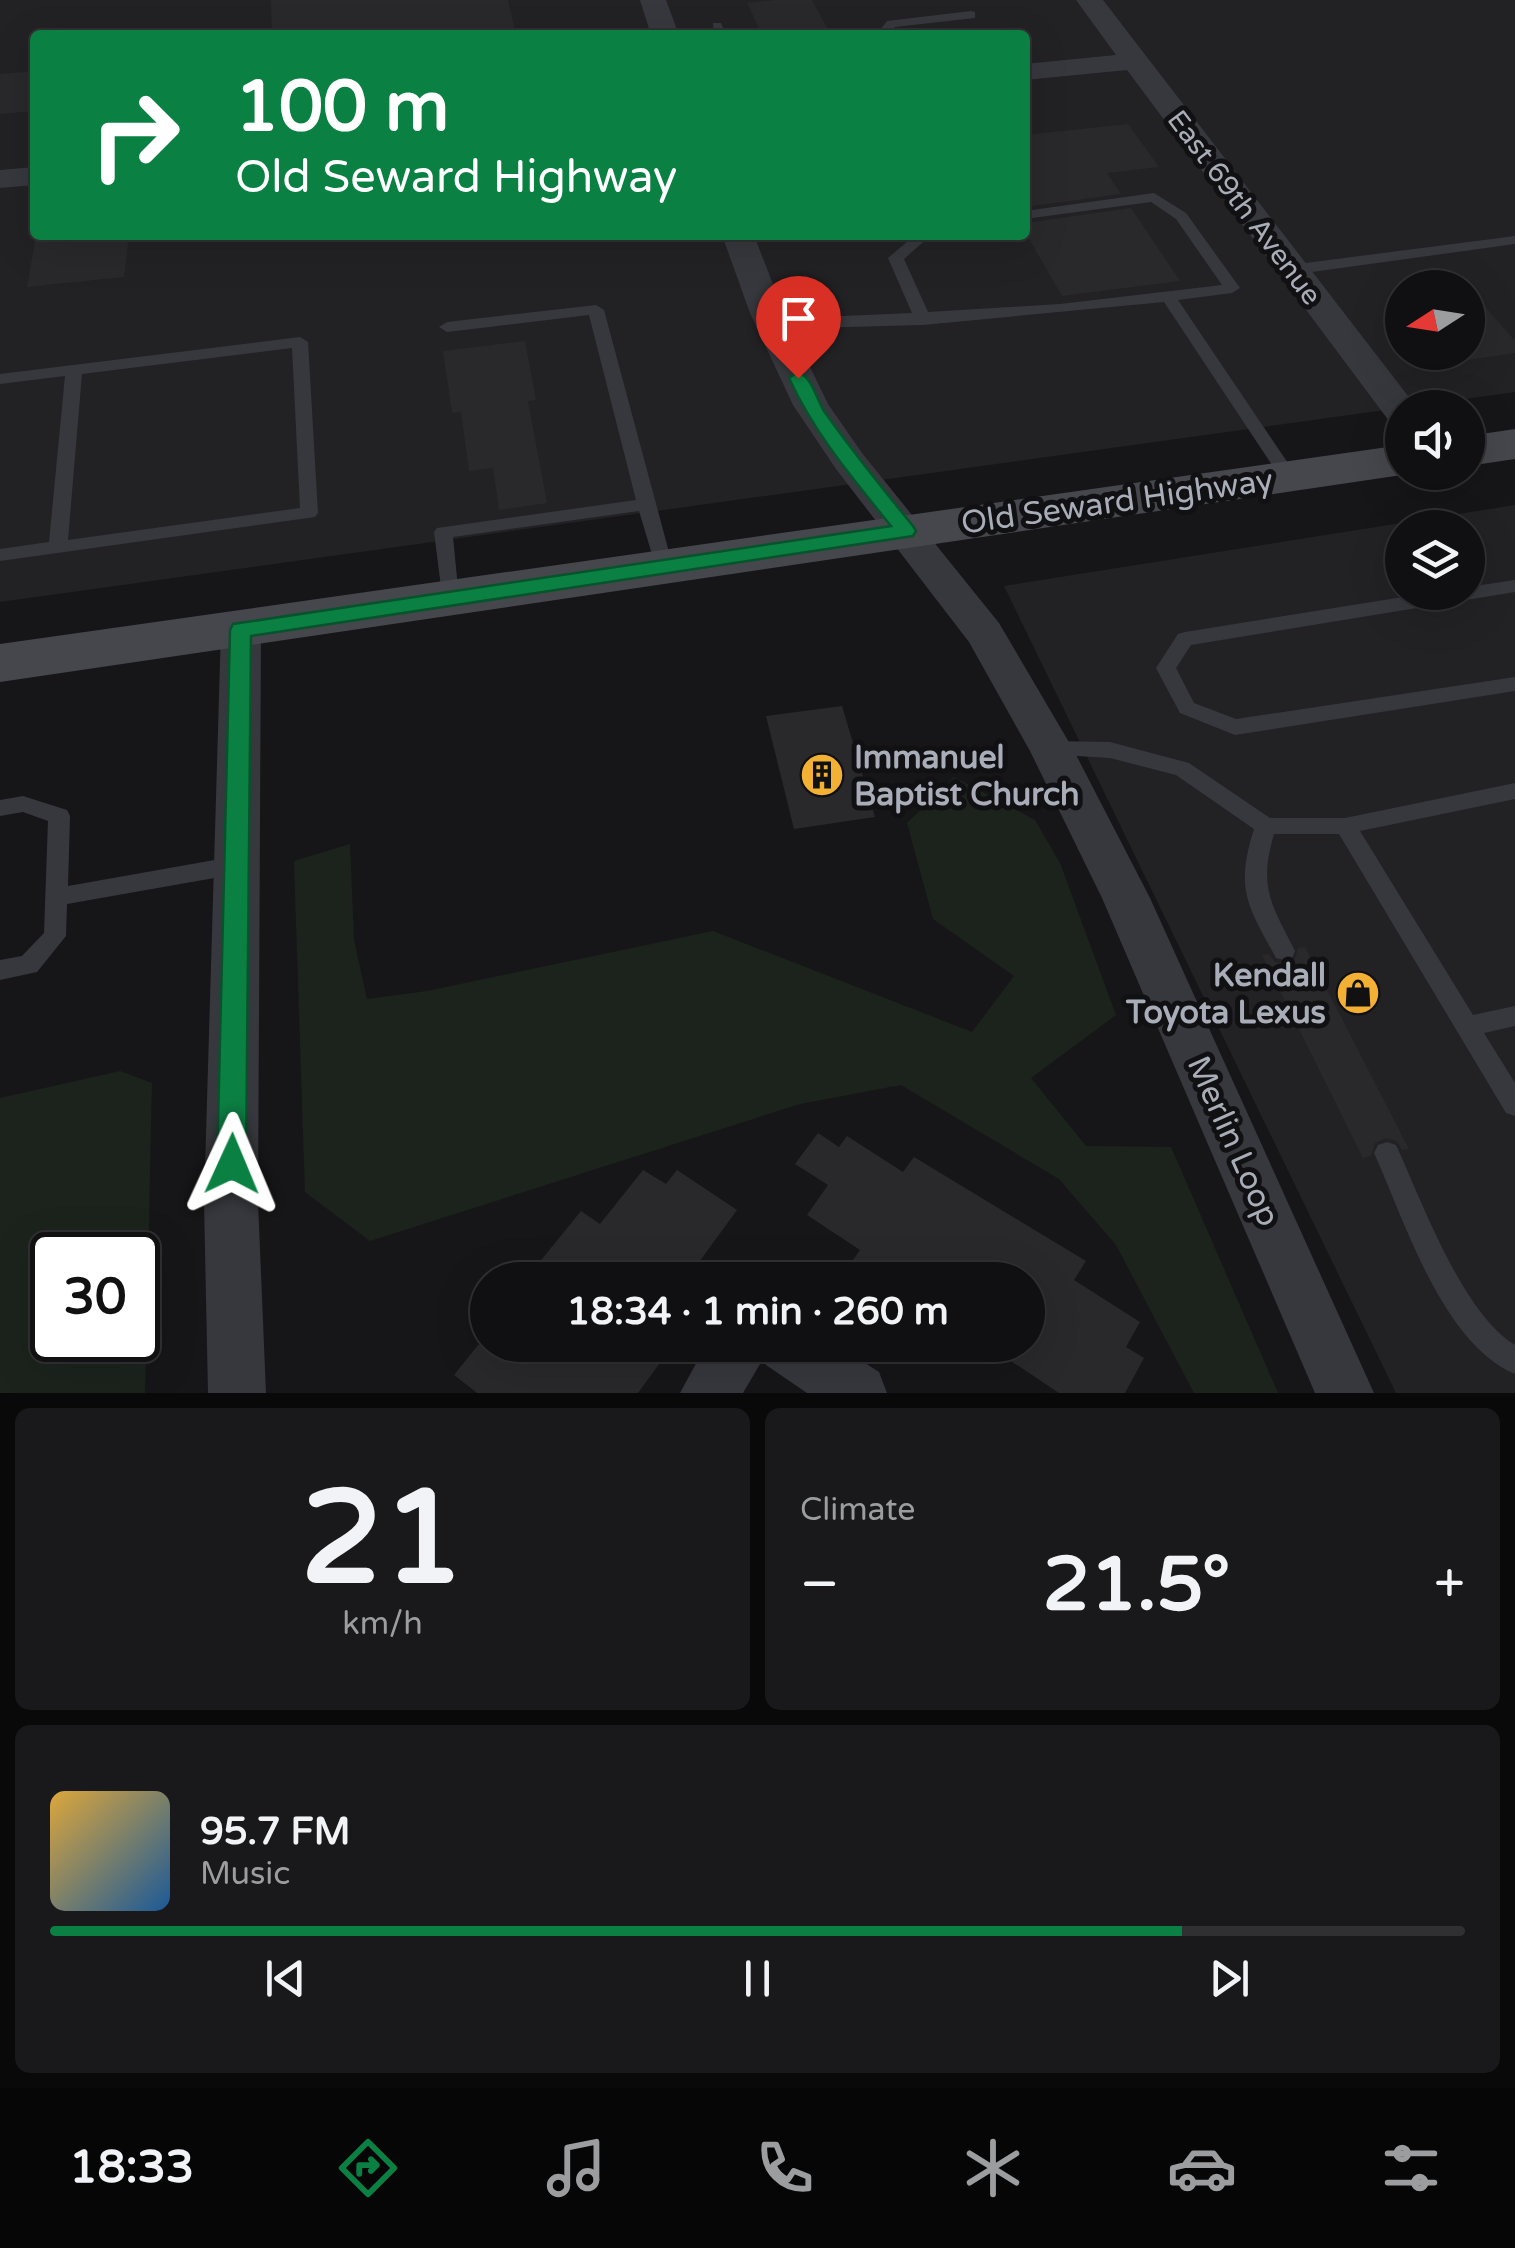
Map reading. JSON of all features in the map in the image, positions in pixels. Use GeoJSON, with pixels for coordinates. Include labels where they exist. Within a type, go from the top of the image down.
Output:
{"type":"FeatureCollection","features":[{"type":"Feature","properties":{"kind":"main road"},"geometry":{"type":"LineString","coordinates":[[1485,448],[1515,444]]}},
{"type":"Feature","properties":{"kind":"main road","name":"Old Seward Highway"},"geometry":{"type":"LineString","coordinates":[[0,663],[1385,462]]}},
{"type":"Feature","properties":{"kind":"street"},"geometry":{"type":"LineString","coordinates":[[653,0],[663,30]]}},
{"type":"Feature","properties":{"kind":"street","name":"East 69th Avenue"},"geometry":{"type":"LineString","coordinates":[[1088,0],[1385,390]]}},
{"type":"Feature","properties":{"kind":"street"},"geometry":{"type":"LineString","coordinates":[[1030,72],[1135,61]]}},
{"type":"Feature","properties":{"kind":"street"},"geometry":{"type":"LineString","coordinates":[[0,180],[30,177]]}},
{"type":"Feature","properties":{"kind":"street","name":"Merlin Loop"},"geometry":{"type":"LineString","coordinates":[[740,240],[772,324],[811,405],[849,462],[984,633],[1051,749],[1126,898],[1345,1393]]}},
{"type":"Feature","properties":{"kind":"street"},"geometry":{"type":"LineString","coordinates":[[237,1393],[231,1202],[240,630]]}},
{"type":"Feature","properties":{"kind":"street"},"geometry":{"type":"LineString","coordinates":[[709,1393],[729,1362]]}},
{"type":"Feature","properties":{"kind":"street"},"geometry":{"type":"LineString","coordinates":[[812,1362],[858,1393]]}},
{"type":"Feature","properties":{"kind":"lane"},"geometry":{"type":"LineString","coordinates":[[886,30],[891,24],[971,15]]}},
{"type":"Feature","properties":{"kind":"lane"},"geometry":{"type":"LineString","coordinates":[[772,324],[922,320],[1169,298],[1232,288],[1181,216],[1154,198],[1030,214]]}},
{"type":"Feature","properties":{"kind":"lane"},"geometry":{"type":"LineString","coordinates":[[918,240],[896,258],[922,320]]}},
{"type":"Feature","properties":{"kind":"lane"},"geometry":{"type":"LineString","coordinates":[[1290,270],[1515,240]]}},
{"type":"Feature","properties":{"kind":"lane"},"geometry":{"type":"LineString","coordinates":[[1169,298],[1288,476]]}},
{"type":"Feature","properties":{"kind":"lane"},"geometry":{"type":"LineString","coordinates":[[447,328],[596,310],[664,567]]}},
{"type":"Feature","properties":{"kind":"lane"},"geometry":{"type":"LineString","coordinates":[[0,379],[300,342],[309,513],[0,555]]}},
{"type":"Feature","properties":{"kind":"lane"},"geometry":{"type":"LineString","coordinates":[[58,547],[74,370]]}},
{"type":"Feature","properties":{"kind":"lane"},"geometry":{"type":"LineString","coordinates":[[450,598],[442,532],[646,504]]}},
{"type":"Feature","properties":{"kind":"lane"},"geometry":{"type":"LineString","coordinates":[[1515,586],[1186,640],[1166,668],[1188,708],[1236,728],[1515,684]]}},
{"type":"Feature","properties":{"kind":"lane"},"geometry":{"type":"LineString","coordinates":[[1051,749],[1110,750],[1182,769],[1266,826],[1345,826],[1515,791]]}},
{"type":"Feature","properties":{"kind":"lane"},"geometry":{"type":"LineString","coordinates":[[0,808],[23,804],[59,816],[55,936],[28,965],[0,970]]}},
{"type":"Feature","properties":{"kind":"lane"},"geometry":{"type":"LineString","coordinates":[[1266,826],[1252,869],[1258,904],[1284,951]]}},
{"type":"Feature","properties":{"kind":"lane"},"geometry":{"type":"LineString","coordinates":[[1345,826],[1515,1105]]}},
{"type":"Feature","properties":{"kind":"lane"},"geometry":{"type":"LineString","coordinates":[[56,897],[237,866]]}},
{"type":"Feature","properties":{"kind":"lane"},"geometry":{"type":"LineString","coordinates":[[1467,1026],[1515,1016]]}},
{"type":"Feature","properties":{"kind":"lane"},"geometry":{"type":"LineString","coordinates":[[1388,1154],[1469,1323],[1498,1354],[1515,1360]]}},
{"type":"Feature","properties":{"kind":"shaded area"},"geometry":{"type":"Polygon","coordinates":[[[0,0],[1515,0],[1515,392],[1485,396],[1485,390],[1385,390],[1385,410],[0,602],[0,0]]]}},
{"type":"Feature","properties":{"kind":"shaded area","name":"Kendall Toyota Lexus"},"geometry":{"type":"Polygon","coordinates":[[[1515,505],[1515,1393],[1396,1393],[1004,586],[1385,526],[1385,610],[1485,610],[1483,510],[1515,505]]]}},
{"type":"Feature","properties":{"kind":"shaded area"},"geometry":{"type":"Polygon","coordinates":[[[954,777],[1035,820],[1060,863],[1116,1015],[1031,1078],[1086,1146],[1171,1147],[1278,1393],[1194,1393],[1116,1245],[1059,1179],[901,1085],[800,1104],[370,1241],[305,1192],[294,861],[350,844],[354,940],[367,999],[427,991],[713,931],[972,1032],[1014,976],[933,919],[907,823],[954,777]]]}},
{"type":"Feature","properties":{"kind":"shaded area"},"geometry":{"type":"Polygon","coordinates":[[[120,1071],[152,1083],[149,1232],[30,1232],[30,1362],[146,1362],[145,1393],[0,1393],[0,1098],[120,1071]]]}},
{"type":"Feature","properties":{"kind":"building"},"geometry":{"type":"Polygon","coordinates":[[[271,0],[508,0],[515,30],[272,30],[271,0]]]}},
{"type":"Feature","properties":{"kind":"building"},"geometry":{"type":"Polygon","coordinates":[[[812,0],[828,30],[760,30],[747,3],[812,0]]]}},
{"type":"Feature","properties":{"kind":"building"},"geometry":{"type":"Polygon","coordinates":[[[30,71],[30,111],[0,114],[0,74],[30,71]]]}},
{"type":"Feature","properties":{"kind":"building"},"geometry":{"type":"Polygon","coordinates":[[[1128,124],[1159,167],[1107,173],[1121,194],[1030,206],[1030,134],[1128,124]]]}},
{"type":"Feature","properties":{"kind":"building"},"geometry":{"type":"Polygon","coordinates":[[[1131,208],[1180,281],[1062,296],[1030,240],[1030,222],[1131,208]]]}},
{"type":"Feature","properties":{"kind":"building"},"geometry":{"type":"Polygon","coordinates":[[[35,240],[128,240],[124,277],[27,287],[35,240]]]}},
{"type":"Feature","properties":{"kind":"building"},"geometry":{"type":"Polygon","coordinates":[[[1485,307],[1515,341],[1515,353],[1485,357],[1485,307]]]}},
{"type":"Feature","properties":{"kind":"building"},"geometry":{"type":"Polygon","coordinates":[[[525,341],[536,400],[528,401],[547,503],[499,510],[493,468],[469,471],[461,412],[452,413],[443,351],[525,341]]]}},
{"type":"Feature","properties":{"kind":"building","name":"Immanuel Baptist Church"},"geometry":{"type":"Polygon","coordinates":[[[842,706],[875,817],[794,829],[766,716],[842,706]]]}},
{"type":"Feature","properties":{"kind":"building"},"geometry":{"type":"Polygon","coordinates":[[[1305,947],[1409,1149],[1402,1150],[1397,1141],[1386,1138],[1375,1143],[1371,1156],[1363,1158],[1262,955],[1269,954],[1275,962],[1285,964],[1295,959],[1298,948],[1305,947]]]}},
{"type":"Feature","properties":{"kind":"building"},"geometry":{"type":"Polygon","coordinates":[[[818,1133],[839,1147],[847,1136],[903,1172],[914,1157],[1086,1261],[1074,1280],[1140,1322],[1126,1347],[1144,1358],[1125,1393],[1059,1393],[1012,1362],[1045,1362],[1045,1262],[852,1262],[860,1250],[807,1215],[828,1185],[795,1164],[818,1133]]]}},
{"type":"Feature","properties":{"kind":"building"},"geometry":{"type":"Polygon","coordinates":[[[643,1170],[666,1184],[677,1170],[737,1210],[699,1262],[540,1262],[581,1211],[600,1224],[643,1170]]]}},
{"type":"Feature","properties":{"kind":"building"},"geometry":{"type":"Polygon","coordinates":[[[470,1355],[470,1362],[661,1362],[638,1393],[477,1393],[454,1375],[470,1355]]]}},
{"type":"Feature","properties":{"kind":"place","name":"Immanuel Baptist Church"},"geometry":{"type":"Point","coordinates":[822,775]}},
{"type":"Feature","properties":{"kind":"place","name":"Kendall Toyota Lexus"},"geometry":{"type":"Point","coordinates":[1358,993]}},
{"type":"Feature","properties":{"kind":"route"},"geometry":{"type":"LineString","coordinates":[[232,1164],[240,630],[906,531],[849,462],[798,378]]}}]}
